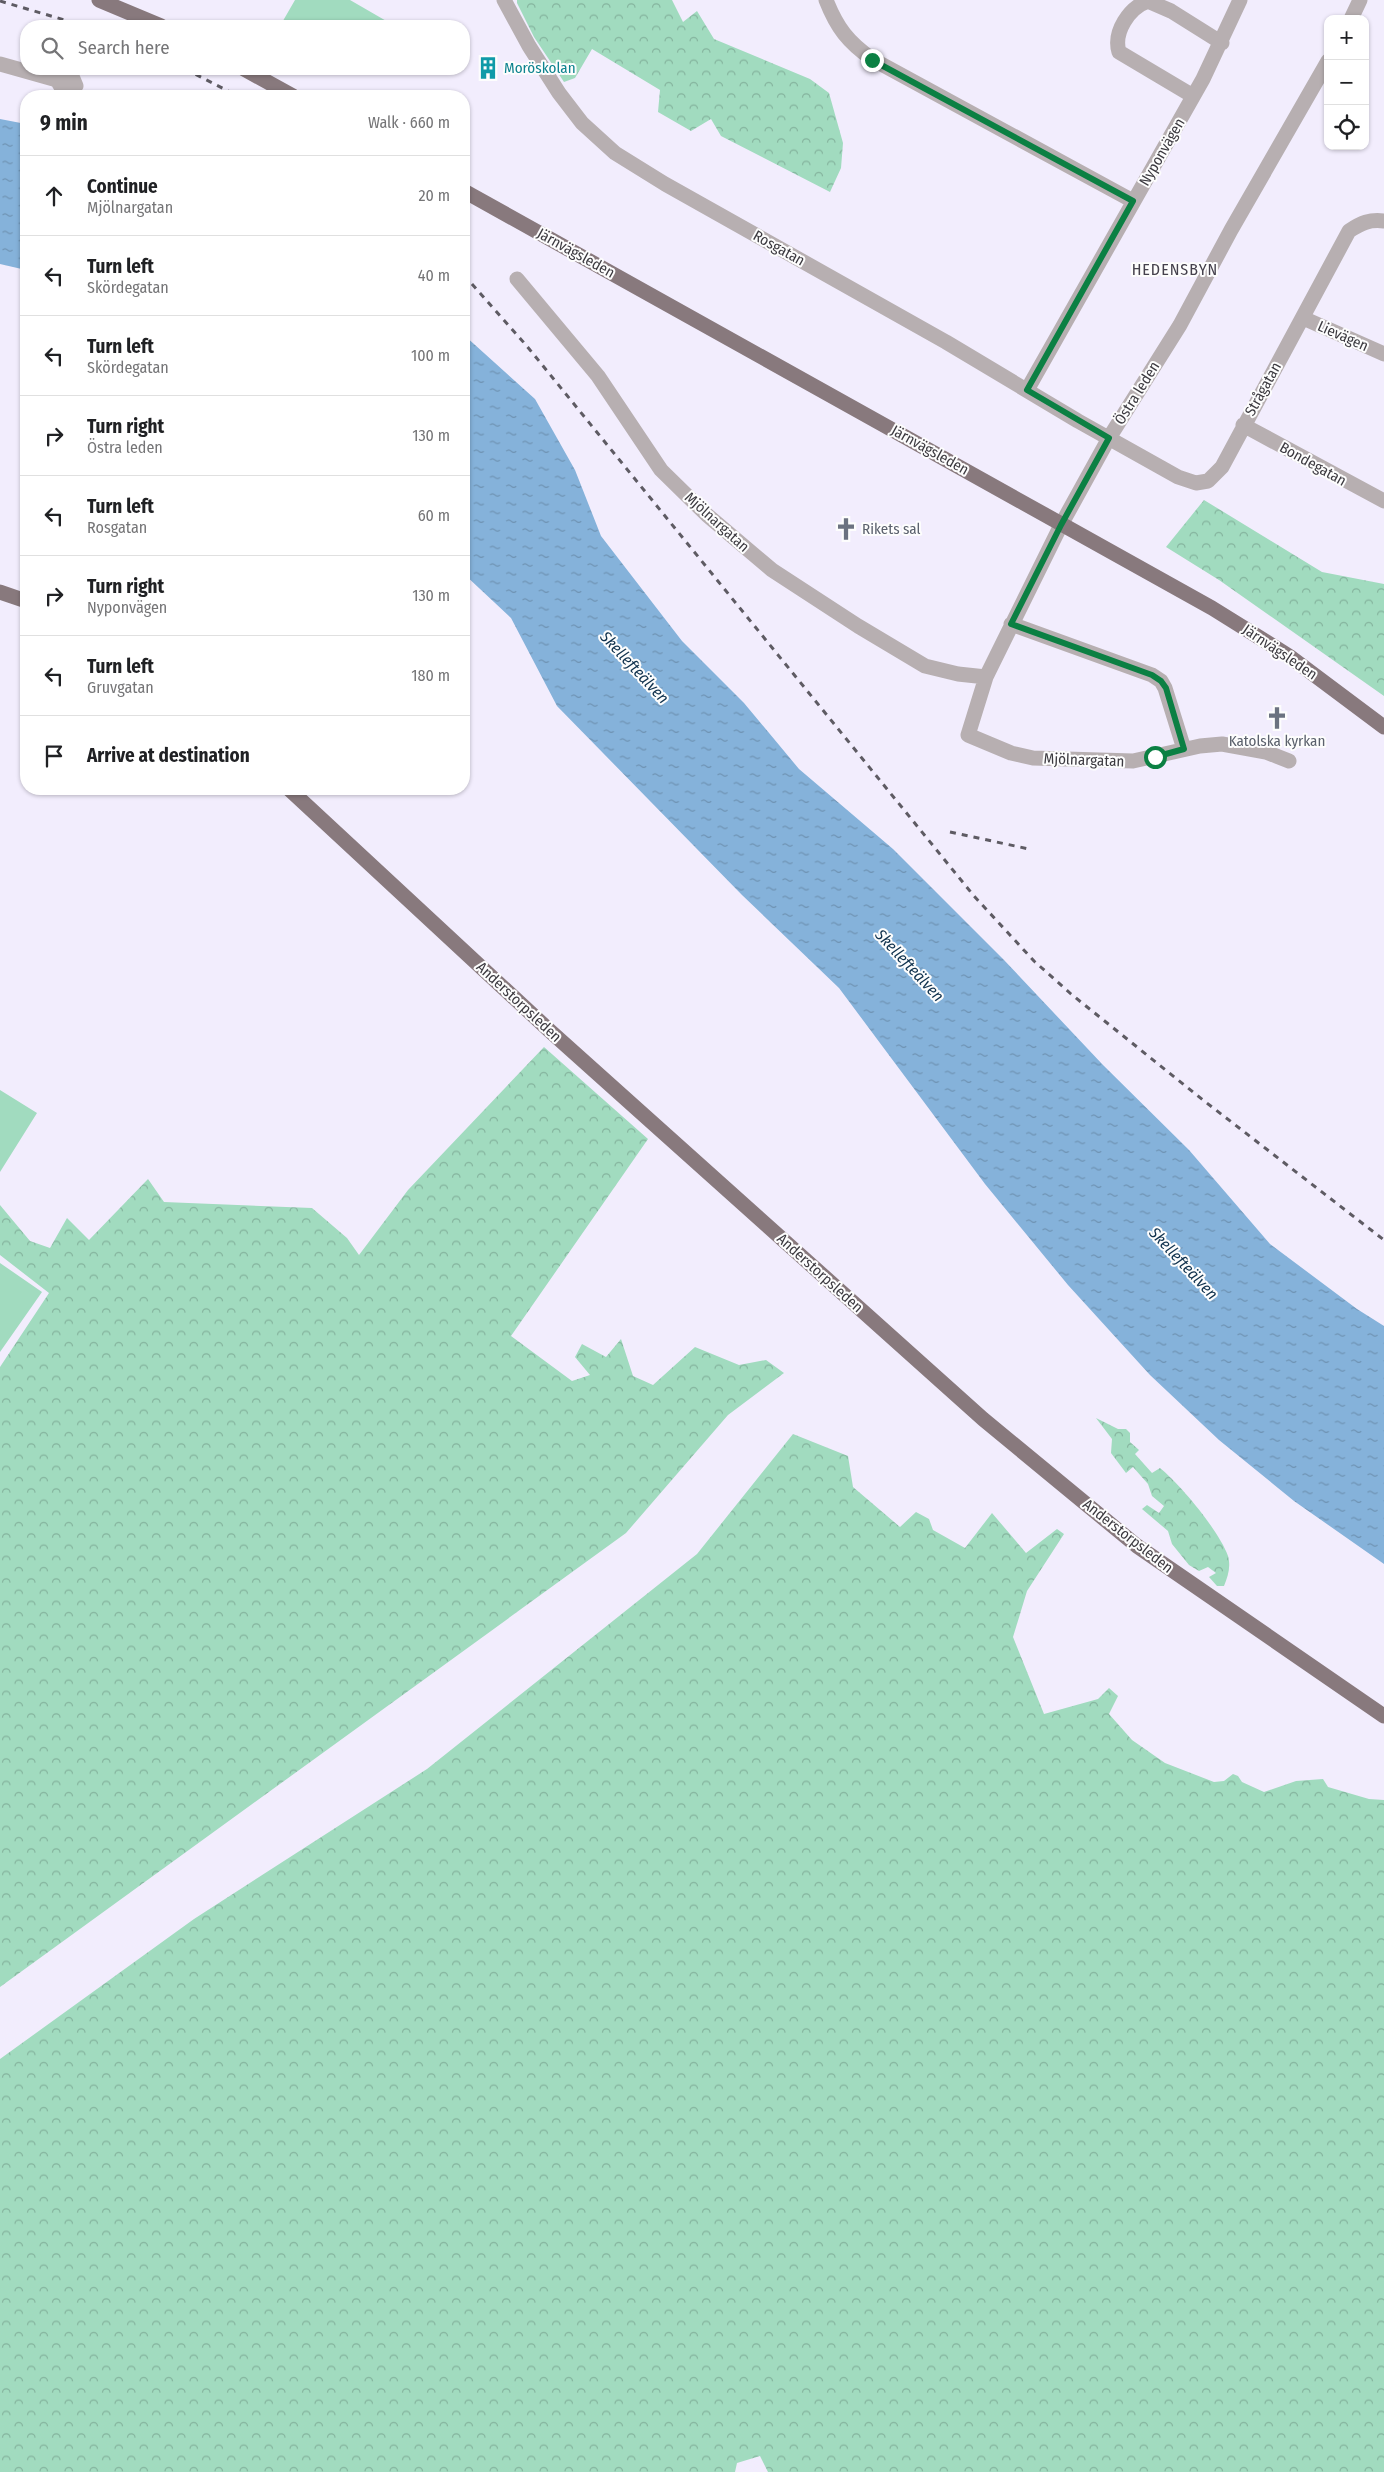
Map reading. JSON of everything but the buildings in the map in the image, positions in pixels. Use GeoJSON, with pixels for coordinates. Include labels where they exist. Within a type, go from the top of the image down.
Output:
{"type":"FeatureCollection","features":[{"type":"Feature","properties":{"kind":"main road"},"geometry":{"type":"LineString","coordinates":[[99,0],[147,20]]}},
{"type":"Feature","properties":{"kind":"main road"},"geometry":{"type":"LineString","coordinates":[[255,75],[282,90]]}},
{"type":"Feature","properties":{"kind":"main road","name":"Järnvägsleden"},"geometry":{"type":"LineString","coordinates":[[470,194],[941,456],[1061,525],[1166,581],[1254,634],[1384,727]]}},
{"type":"Feature","properties":{"kind":"main road"},"geometry":{"type":"LineString","coordinates":[[0,592],[20,599]]}},
{"type":"Feature","properties":{"kind":"main road","name":"Anderstorpsleden"},"geometry":{"type":"LineString","coordinates":[[295,795],[550,1031],[983,1418],[1137,1546],[1384,1716]]}},
{"type":"Feature","properties":{"kind":"street","name":"Rosgatan"},"geometry":{"type":"LineString","coordinates":[[504,0],[529,46],[559,93],[582,123],[615,153],[665,184],[1109,438]]}},
{"type":"Feature","properties":{"kind":"street"},"geometry":{"type":"LineString","coordinates":[[826,0],[845,37],[872,60],[1133,201]]}},
{"type":"Feature","properties":{"kind":"street","name":"Nyponvägen"},"geometry":{"type":"LineString","coordinates":[[1027,390],[1194,96],[1222,43],[1240,0]]}},
{"type":"Feature","properties":{"kind":"street"},"geometry":{"type":"LineString","coordinates":[[1353,15],[1360,0]]}},
{"type":"Feature","properties":{"kind":"street"},"geometry":{"type":"LineString","coordinates":[[1194,96],[1119,52],[1117,44],[1123,26],[1130,14],[1140,4],[1148,2],[1171,11],[1222,43]]}},
{"type":"Feature","properties":{"kind":"street"},"geometry":{"type":"LineString","coordinates":[[0,64],[20,70]]}},
{"type":"Feature","properties":{"kind":"street","name":"Östra leden"},"geometry":{"type":"LineString","coordinates":[[968,734],[986,677],[1061,525],[1109,438],[1180,325],[1324,68]]}},
{"type":"Feature","properties":{"kind":"street"},"geometry":{"type":"LineString","coordinates":[[39,75],[57,80]]}},
{"type":"Feature","properties":{"kind":"street","name":"Strågatan"},"geometry":{"type":"LineString","coordinates":[[1109,438],[1178,476],[1196,483],[1208,481],[1222,467],[1349,231],[1362,223],[1372,220],[1384,221]]}},
{"type":"Feature","properties":{"kind":"street","name":"Mjölnargatan"},"geometry":{"type":"LineString","coordinates":[[517,280],[598,376],[661,470],[721,527],[772,570],[858,626],[925,666],[958,674],[986,677]]}},
{"type":"Feature","properties":{"kind":"street","name":"Lievägen"},"geometry":{"type":"LineString","coordinates":[[1303,318],[1384,354]]}},
{"type":"Feature","properties":{"kind":"street","name":"Bondegatan"},"geometry":{"type":"LineString","coordinates":[[1243,425],[1384,501]]}},
{"type":"Feature","properties":{"kind":"street"},"geometry":{"type":"LineString","coordinates":[[1011,624],[1152,675],[1161,681],[1166,688],[1184,749]]}},
{"type":"Feature","properties":{"kind":"street","name":"Mjölnargatan"},"geometry":{"type":"LineString","coordinates":[[968,734],[1011,753],[1033,758],[1074,761],[1133,761],[1184,749],[1222,744],[1266,752],[1290,761]]}},
{"type":"Feature","properties":{"kind":"green space"},"geometry":{"type":"Polygon","coordinates":[[[295,0],[350,0],[385,20],[283,20],[295,0]]]}},
{"type":"Feature","properties":{"kind":"green space"},"geometry":{"type":"Polygon","coordinates":[[[517,0],[672,0],[683,22],[697,11],[714,39],[810,79],[829,93],[843,143],[841,168],[830,192],[721,136],[711,119],[691,131],[658,112],[660,90],[592,49],[575,78],[564,82],[534,37],[517,0]]]}},
{"type":"Feature","properties":{"kind":"green space"},"geometry":{"type":"Polygon","coordinates":[[[1204,500],[1322,572],[1384,584],[1384,696],[1219,580],[1166,547],[1204,500]]]}},
{"type":"Feature","properties":{"kind":"green space"},"geometry":{"type":"Polygon","coordinates":[[[544,1047],[648,1139],[511,1336],[572,1381],[590,1375],[575,1357],[582,1344],[606,1357],[621,1339],[633,1376],[653,1385],[695,1347],[739,1365],[766,1360],[784,1373],[728,1415],[626,1533],[0,1987],[0,1367],[49,1293],[0,1255],[0,1205],[30,1241],[50,1248],[67,1218],[89,1240],[148,1179],[164,1202],[312,1208],[347,1238],[359,1255],[408,1190],[544,1047]]]}},
{"type":"Feature","properties":{"kind":"green space"},"geometry":{"type":"Polygon","coordinates":[[[0,1090],[37,1113],[0,1172],[0,1090]]]}},
{"type":"Feature","properties":{"kind":"green space"},"geometry":{"type":"Polygon","coordinates":[[[0,1263],[42,1292],[0,1352],[0,1263]]]}},
{"type":"Feature","properties":{"kind":"green space"},"geometry":{"type":"Polygon","coordinates":[[[1096,1418],[1118,1429],[1126,1429],[1130,1433],[1130,1442],[1139,1450],[1135,1454],[1152,1473],[1160,1468],[1169,1476],[1208,1522],[1217,1534],[1228,1556],[1229,1571],[1224,1586],[1217,1586],[1209,1577],[1216,1573],[1208,1567],[1199,1571],[1189,1565],[1172,1544],[1168,1531],[1142,1509],[1147,1505],[1159,1513],[1164,1506],[1152,1496],[1148,1484],[1133,1467],[1126,1473],[1111,1453],[1112,1439],[1096,1418]]]}},
{"type":"Feature","properties":{"kind":"green space"},"geometry":{"type":"Polygon","coordinates":[[[793,1434],[848,1456],[853,1487],[900,1527],[916,1512],[929,1519],[933,1530],[965,1548],[992,1513],[1026,1553],[1057,1529],[1064,1534],[1027,1591],[1013,1637],[1044,1714],[1098,1699],[1109,1688],[1118,1696],[1109,1714],[1132,1740],[1165,1763],[1214,1782],[1224,1781],[1233,1774],[1238,1776],[1242,1782],[1264,1792],[1296,1781],[1323,1779],[1328,1787],[1369,1799],[1384,1800],[1384,2472],[768,2472],[760,2456],[737,2463],[735,2472],[0,2472],[0,2059],[194,1919],[427,1769],[697,1554],[793,1434]]]}},
{"type":"Feature","properties":{"kind":"water"},"geometry":{"type":"Polygon","coordinates":[[[0,119],[20,123],[20,269],[0,264],[0,119]]]}},
{"type":"Feature","properties":{"kind":"water","name":"Skellefteälven"},"geometry":{"type":"Polygon","coordinates":[[[470,340],[535,399],[575,470],[601,536],[682,641],[744,703],[799,769],[893,849],[1004,960],[1103,1065],[1189,1150],[1270,1244],[1357,1309],[1384,1326],[1384,1564],[1294,1501],[1219,1440],[1150,1375],[1068,1285],[985,1184],[839,988],[742,895],[557,706],[511,618],[470,580],[470,340]]]}},
{"type":"Feature","properties":{"kind":"railway"},"geometry":{"type":"LineString","coordinates":[[0,1],[65,20]]}},
{"type":"Feature","properties":{"kind":"railway"},"geometry":{"type":"LineString","coordinates":[[197,75],[226,90]]}},
{"type":"Feature","properties":{"kind":"railway"},"geometry":{"type":"LineString","coordinates":[[470,282],[526,345],[974,896],[1034,961],[1071,994],[1203,1100],[1384,1240]]}},
{"type":"Feature","properties":{"kind":"railway"},"geometry":{"type":"LineString","coordinates":[[950,832],[1029,849]]}},
{"type":"Feature","properties":{"kind":"place","name":"Moröskolan"},"geometry":{"type":"Point","coordinates":[488,68]}},
{"type":"Feature","properties":{"kind":"place","name":"Rikets sal"},"geometry":{"type":"Point","coordinates":[846,529]}},
{"type":"Feature","properties":{"kind":"place","name":"Katolska kyrkan"},"geometry":{"type":"Point","coordinates":[1277,718]}},
{"type":"Feature","properties":{"kind":"district","name":"HEDENSBYN"},"geometry":{"type":"Point","coordinates":[1175,269]}},
{"type":"Feature","properties":{"kind":"route"},"geometry":{"type":"LineString","coordinates":[[872,60],[903,75],[1133,201],[1088,283],[1032,378],[1027,390],[1109,438],[1061,525],[1011,624],[1152,675],[1161,681],[1166,688],[1184,749],[1155,757]]}}]}
